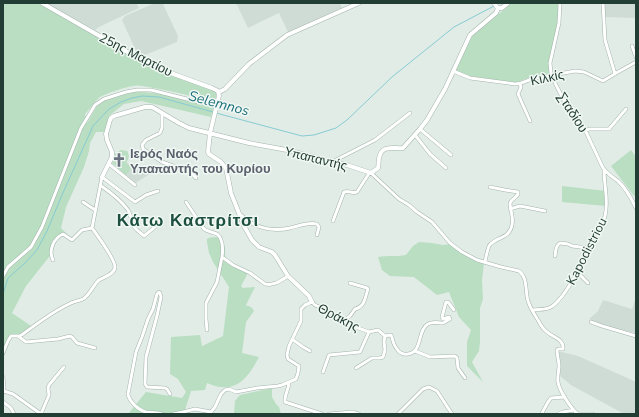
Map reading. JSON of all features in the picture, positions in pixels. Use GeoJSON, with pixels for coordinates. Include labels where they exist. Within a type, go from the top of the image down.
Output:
{"type":"FeatureCollection","features":[{"type":"Feature","properties":{"kind":"street","name":"25ης Μαρτίου"},"geometry":{"type":"LineString","coordinates":[[42,3],[138,58],[168,72],[216,89],[219,92]]}},
{"type":"Feature","properties":{"kind":"street"},"geometry":{"type":"LineString","coordinates":[[173,414],[195,409],[211,412],[222,392],[225,390],[229,389],[236,392],[280,386],[296,378],[299,368],[298,365],[288,357],[288,348],[301,323],[302,309],[305,305],[312,302],[309,296],[288,276],[275,255],[272,252],[259,247],[248,234],[231,193],[226,168],[208,152],[210,133],[219,92],[225,89],[252,62],[287,35],[359,3]]}},
{"type":"Feature","properties":{"kind":"street"},"geometry":{"type":"LineString","coordinates":[[333,221],[344,192],[357,192],[371,172],[378,168],[380,154],[383,150],[387,148],[403,148],[420,130],[442,93],[470,35],[496,13],[496,6],[502,8],[508,3]]}},
{"type":"Feature","properties":{"kind":"street","name":"Σταδίου"},"geometry":{"type":"LineString","coordinates":[[560,3],[559,23],[550,60],[550,70],[552,76],[569,110],[585,130],[596,156],[604,170],[620,183],[635,202],[636,208]]}},
{"type":"Feature","properties":{"kind":"street"},"geometry":{"type":"LineString","coordinates":[[602,3],[606,40],[615,74]]}},
{"type":"Feature","properties":{"kind":"street"},"geometry":{"type":"LineString","coordinates":[[632,46],[636,57]]}},
{"type":"Feature","properties":{"kind":"street","name":"Κιλκίς"},"geometry":{"type":"LineString","coordinates":[[453,71],[470,78],[515,84],[520,84],[532,79],[577,71],[584,72],[603,81],[636,62]]}},
{"type":"Feature","properties":{"kind":"street"},"geometry":{"type":"LineString","coordinates":[[520,84],[521,87],[518,94],[530,121]]}},
{"type":"Feature","properties":{"kind":"street"},"geometry":{"type":"LineString","coordinates":[[3,276],[8,267],[32,247],[42,228],[80,128],[95,105],[104,99],[126,92],[151,90],[217,106]]}},
{"type":"Feature","properties":{"kind":"street","name":"Υπαπαντής"},"geometry":{"type":"LineString","coordinates":[[92,228],[102,177],[113,155],[106,140],[108,123],[114,116],[148,106],[162,112],[189,128],[287,150],[371,172]]}},
{"type":"Feature","properties":{"kind":"street"},"geometry":{"type":"LineString","coordinates":[[585,130],[608,129],[626,109]]}},
{"type":"Feature","properties":{"kind":"street"},"geometry":{"type":"LineString","coordinates":[[162,112],[162,128],[160,133],[146,140],[142,145],[143,149],[162,162],[190,172],[196,178]]}},
{"type":"Feature","properties":{"kind":"street"},"geometry":{"type":"LineString","coordinates":[[332,162],[376,140],[410,113]]}},
{"type":"Feature","properties":{"kind":"street"},"geometry":{"type":"LineString","coordinates":[[420,130],[451,155]]}},
{"type":"Feature","properties":{"kind":"street"},"geometry":{"type":"LineString","coordinates":[[415,135],[430,154],[446,168]]}},
{"type":"Feature","properties":{"kind":"street"},"geometry":{"type":"LineString","coordinates":[[109,164],[135,185]]}},
{"type":"Feature","properties":{"kind":"street","name":"Kapodistriou"},"geometry":{"type":"LineString","coordinates":[[533,310],[547,309],[554,305],[565,292],[585,255],[591,240],[603,222],[605,216],[606,196],[604,170]]}},
{"type":"Feature","properties":{"kind":"street"},"geometry":{"type":"LineString","coordinates":[[371,172],[399,199],[432,222],[455,247],[465,254],[521,273],[526,285],[528,300],[538,320],[545,330],[563,344],[563,349],[557,350],[559,367],[558,379],[560,388],[578,414],[593,414]]}},
{"type":"Feature","properties":{"kind":"street"},"geometry":{"type":"LineString","coordinates":[[102,177],[135,202],[146,194],[158,191]]}},
{"type":"Feature","properties":{"kind":"street"},"geometry":{"type":"LineString","coordinates":[[100,185],[117,198],[127,209],[131,215],[136,230],[144,236],[156,226]]}},
{"type":"Feature","properties":{"kind":"street"},"geometry":{"type":"LineString","coordinates":[[485,262],[490,245],[508,234],[511,230],[513,220],[510,203],[511,200],[517,196],[518,192],[490,187]]}},
{"type":"Feature","properties":{"kind":"street"},"geometry":{"type":"LineString","coordinates":[[83,202],[96,210]]}},
{"type":"Feature","properties":{"kind":"street"},"geometry":{"type":"LineString","coordinates":[[186,202],[204,229],[208,232],[216,234],[222,244],[222,257],[217,282],[206,303],[207,330]]}},
{"type":"Feature","properties":{"kind":"street"},"geometry":{"type":"LineString","coordinates":[[510,209],[520,206],[545,211]]}},
{"type":"Feature","properties":{"kind":"street"},"geometry":{"type":"LineString","coordinates":[[240,215],[249,223],[269,229],[287,228],[308,223],[317,224],[319,227],[317,235]]}},
{"type":"Feature","properties":{"kind":"street"},"geometry":{"type":"LineString","coordinates":[[3,353],[12,336],[23,334],[60,308],[85,297],[95,284],[114,271],[115,265],[108,250],[92,228],[82,230],[72,240],[63,234],[60,236],[52,245],[51,253],[53,260]]}},
{"type":"Feature","properties":{"kind":"street"},"geometry":{"type":"LineString","coordinates":[[555,256],[556,246],[560,243],[588,248]]}},
{"type":"Feature","properties":{"kind":"street"},"geometry":{"type":"LineString","coordinates":[[222,257],[233,265],[250,273],[265,284],[272,285],[288,276]]}},
{"type":"Feature","properties":{"kind":"street"},"geometry":{"type":"LineString","coordinates":[[576,272],[588,283]]}},
{"type":"Feature","properties":{"kind":"street"},"geometry":{"type":"LineString","coordinates":[[341,320],[348,318],[355,308],[360,308],[368,289],[350,282]]}},
{"type":"Feature","properties":{"kind":"street"},"geometry":{"type":"LineString","coordinates":[[162,414],[142,410],[130,400],[128,394],[136,352],[158,292],[160,292],[161,297],[146,358],[145,384],[147,387],[165,388],[170,394]]}},
{"type":"Feature","properties":{"kind":"street"},"geometry":{"type":"LineString","coordinates":[[385,336],[391,335],[396,348],[403,354],[410,354],[415,351],[425,326],[432,322],[444,323],[450,318],[442,317],[447,301],[454,310]]}},
{"type":"Feature","properties":{"kind":"street","name":"Θράκης"},"geometry":{"type":"LineString","coordinates":[[312,302],[315,305],[330,311],[346,324],[369,332],[360,352],[329,355],[323,372]]}},
{"type":"Feature","properties":{"kind":"street"},"geometry":{"type":"LineString","coordinates":[[592,322],[606,328],[636,336]]}},
{"type":"Feature","properties":{"kind":"street"},"geometry":{"type":"LineString","coordinates":[[369,332],[378,330],[385,336]]}},
{"type":"Feature","properties":{"kind":"street"},"geometry":{"type":"LineString","coordinates":[[18,336],[26,342],[58,339],[70,336],[78,343],[95,348]]}},
{"type":"Feature","properties":{"kind":"street"},"geometry":{"type":"LineString","coordinates":[[356,368],[372,358],[382,357],[385,350],[385,336]]}},
{"type":"Feature","properties":{"kind":"street"},"geometry":{"type":"LineString","coordinates":[[292,340],[310,351]]}},
{"type":"Feature","properties":{"kind":"street"},"geometry":{"type":"LineString","coordinates":[[415,351],[430,357],[455,356],[457,358],[458,368],[465,378]]}},
{"type":"Feature","properties":{"kind":"street"},"geometry":{"type":"LineString","coordinates":[[3,377],[3,392],[13,394],[41,414],[50,395],[49,386],[64,367]]}},
{"type":"Feature","properties":{"kind":"street"},"geometry":{"type":"LineString","coordinates":[[289,382],[285,402],[322,414]]}},
{"type":"Feature","properties":{"kind":"street"},"geometry":{"type":"LineString","coordinates":[[398,414],[423,389],[429,387],[437,391],[452,414]]}},
{"type":"Feature","properties":{"kind":"street"},"geometry":{"type":"LineString","coordinates":[[542,413],[551,398],[565,397]]}},
{"type":"Feature","properties":{"kind":"street"},"geometry":{"type":"LineString","coordinates":[[3,402],[11,408],[14,414]]}},
{"type":"Feature","properties":{"kind":"street"},"geometry":{"type":"LineString","coordinates":[[558,414],[574,410]]}},
{"type":"Feature","properties":{"kind":"street"},"geometry":{"type":"LineString","coordinates":[[329,414],[352,412],[360,414]]}},
{"type":"Feature","properties":{"kind":"shaded area"},"geometry":{"type":"Polygon","coordinates":[[[46,3],[136,3],[139,8],[95,30],[46,3]]]}},
{"type":"Feature","properties":{"kind":"shaded area"},"geometry":{"type":"Polygon","coordinates":[[[155,3],[163,4],[178,36],[177,42],[145,55],[136,51],[122,20],[125,16],[155,3]]]}},
{"type":"Feature","properties":{"kind":"shaded area"},"geometry":{"type":"Polygon","coordinates":[[[236,3],[340,3],[342,8],[288,32],[279,13],[248,28],[236,3]]]}},
{"type":"Feature","properties":{"kind":"shaded area"},"geometry":{"type":"Polygon","coordinates":[[[604,3],[636,3],[636,18],[605,17],[604,3]]]}},
{"type":"Feature","properties":{"kind":"shaded area"},"geometry":{"type":"Polygon","coordinates":[[[126,162],[134,167],[137,163],[151,173],[135,184],[120,171],[126,162]]]}},
{"type":"Feature","properties":{"kind":"shaded area"},"geometry":{"type":"Polygon","coordinates":[[[636,297],[636,333],[598,324],[589,319],[598,311],[603,300],[632,309],[636,297]]]}},
{"type":"Feature","properties":{"kind":"shaded area"},"geometry":{"type":"Polygon","coordinates":[[[558,351],[578,356],[634,381],[636,383],[636,414],[624,414],[571,385],[560,376],[561,364],[558,351]]]}},
{"type":"Feature","properties":{"kind":"green space"},"geometry":{"type":"Polygon","coordinates":[[[3,3],[38,3],[132,57],[185,80],[213,90],[216,93],[216,97],[215,103],[170,91],[138,85],[127,87],[100,97],[85,114],[87,123],[97,106],[105,100],[133,92],[161,94],[214,105],[211,117],[141,101],[124,104],[110,115],[104,132],[96,132],[90,143],[84,167],[66,207],[61,228],[67,234],[57,241],[53,252],[26,286],[12,313],[34,328],[22,337],[13,337],[3,359],[3,3]]]}},
{"type":"Feature","properties":{"kind":"green space"},"geometry":{"type":"Polygon","coordinates":[[[512,3],[558,3],[558,21],[550,58],[549,74],[528,78],[517,83],[470,76],[455,70],[473,35],[512,3]]]}},
{"type":"Feature","properties":{"kind":"green space"},"geometry":{"type":"Polygon","coordinates":[[[121,150],[127,151],[129,154],[126,163],[132,167],[126,175],[112,163],[115,154],[121,150]]]}},
{"type":"Feature","properties":{"kind":"green space"},"geometry":{"type":"Polygon","coordinates":[[[631,150],[636,157],[636,195],[634,196],[611,166],[631,150]]]}},
{"type":"Feature","properties":{"kind":"green space"},"geometry":{"type":"Polygon","coordinates":[[[562,186],[606,191],[606,206],[562,202],[562,186]]]}},
{"type":"Feature","properties":{"kind":"green space"},"geometry":{"type":"Polygon","coordinates":[[[221,236],[225,246],[225,255],[229,261],[249,271],[241,286],[243,288],[255,287],[246,305],[254,311],[246,322],[242,353],[259,357],[249,374],[235,385],[220,387],[207,383],[205,390],[191,391],[185,414],[128,414],[146,392],[182,398],[186,392],[178,379],[170,374],[171,337],[200,335],[202,346],[223,336],[229,287],[213,262],[209,253],[207,242],[207,239],[209,238],[221,236]]]}},
{"type":"Feature","properties":{"kind":"green space"},"geometry":{"type":"Polygon","coordinates":[[[419,242],[443,245],[450,244],[484,263],[482,280],[483,299],[480,308],[479,351],[472,362],[483,382],[467,366],[467,342],[471,330],[459,317],[449,292],[437,295],[414,277],[390,276],[382,270],[378,257],[406,255],[413,246],[419,242]]]}},
{"type":"Feature","properties":{"kind":"green space"},"geometry":{"type":"Polygon","coordinates":[[[272,388],[272,397],[279,407],[281,414],[234,414],[235,401],[240,395],[272,388]]]}},
{"type":"Feature","properties":{"kind":"waterway","name":"Selemnos"},"geometry":{"type":"LineString","coordinates":[[216,113],[302,136],[314,135],[336,128],[347,120],[392,77],[454,27],[494,6]]}},
{"type":"Feature","properties":{"kind":"waterway","name":"Selemnos"},"geometry":{"type":"LineString","coordinates":[[3,294],[8,278],[37,250],[47,231],[93,126],[109,109],[121,102],[142,96],[159,97],[213,112]]}},
{"type":"Feature","properties":{"kind":"place","name":"Ιερός Ναός Υπαπαντής του Κυρίου"},"geometry":{"type":"Point","coordinates":[119,160]}},
{"type":"Feature","properties":{"kind":"district","name":"Κάτω Καστρίτσι"},"geometry":{"type":"Point","coordinates":[188,220]}}]}
